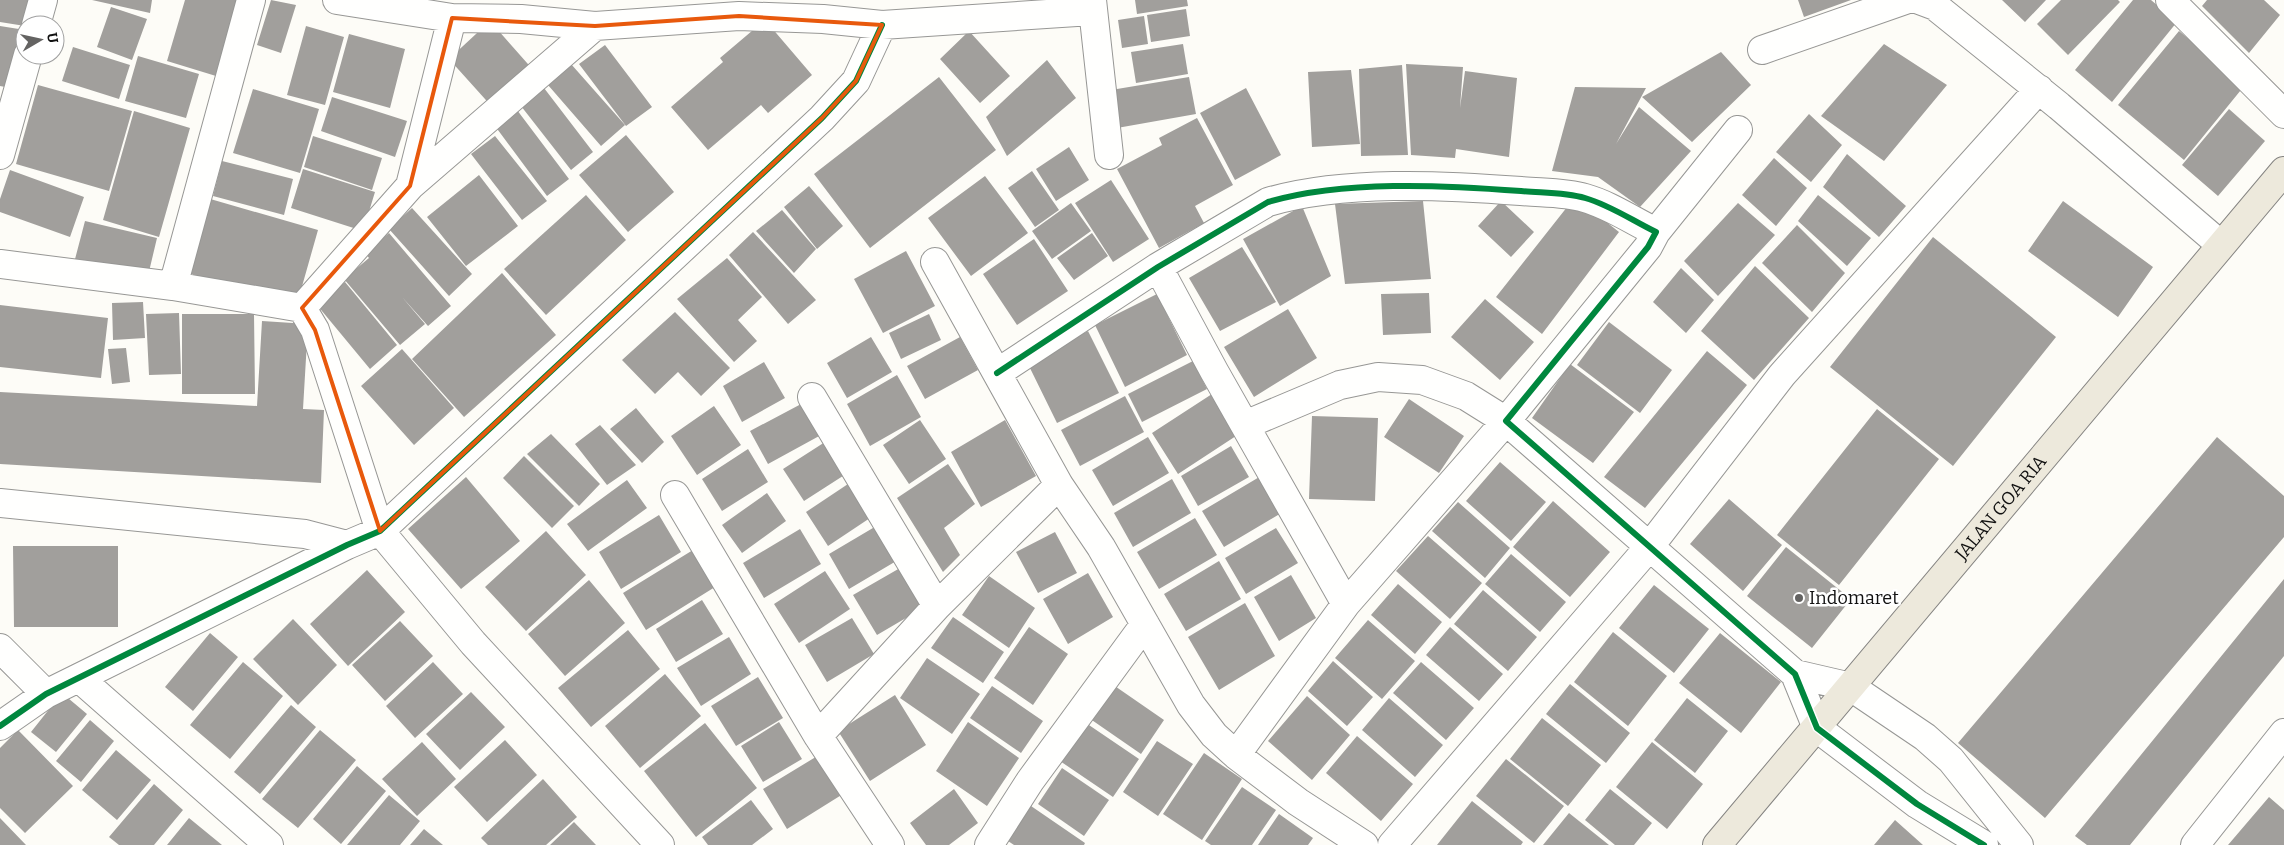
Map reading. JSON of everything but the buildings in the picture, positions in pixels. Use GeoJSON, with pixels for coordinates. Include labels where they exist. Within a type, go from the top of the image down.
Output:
{"type":"FeatureCollection","features":[{"type":"Feature","properties":{"kind":"main road","name":"JALAN GOA RIA"},"geometry":{"type":"LineString","coordinates":[[1717,845],[2284,170]]}},
{"type":"Feature","properties":{"kind":"street"},"geometry":{"type":"LineString","coordinates":[[39,15],[43,0]]}},
{"type":"Feature","properties":{"kind":"street"},"geometry":{"type":"LineString","coordinates":[[173,286],[251,0]]}},
{"type":"Feature","properties":{"kind":"street"},"geometry":{"type":"LineString","coordinates":[[336,0],[452,18],[520,20],[595,26],[740,16],[824,19],[882,25],[1092,6],[1109,155]]}},
{"type":"Feature","properties":{"kind":"street"},"geometry":{"type":"LineString","coordinates":[[1762,50],[1905,0]]}},
{"type":"Feature","properties":{"kind":"street"},"geometry":{"type":"LineString","coordinates":[[2170,0],[2284,114]]}},
{"type":"Feature","properties":{"kind":"street"},"geometry":{"type":"LineString","coordinates":[[1932,2],[2039,90],[2221,245]]}},
{"type":"Feature","properties":{"kind":"street"},"geometry":{"type":"LineString","coordinates":[[410,186],[452,18]]}},
{"type":"Feature","properties":{"kind":"street"},"geometry":{"type":"LineString","coordinates":[[0,726],[46,694],[347,545],[380,531],[822,118],[856,81],[882,25]]}},
{"type":"Feature","properties":{"kind":"street"},"geometry":{"type":"LineString","coordinates":[[302,308],[410,186],[595,26]]}},
{"type":"Feature","properties":{"kind":"street"},"geometry":{"type":"LineString","coordinates":[[0,155],[25,65]]}},
{"type":"Feature","properties":{"kind":"street"},"geometry":{"type":"LineString","coordinates":[[1392,845],[1650,546],[1782,375],[2039,90]]}},
{"type":"Feature","properties":{"kind":"street"},"geometry":{"type":"LineString","coordinates":[[1236,756],[1346,604],[1506,421],[1648,247],[1656,232],[1738,130]]}},
{"type":"Feature","properties":{"kind":"street"},"geometry":{"type":"LineString","coordinates":[[997,373],[1158,268],[1268,202],[1294,195],[1370,187],[1474,187],[1584,197],[1602,204],[1656,232]]}},
{"type":"Feature","properties":{"kind":"street"},"geometry":{"type":"LineString","coordinates":[[935,262],[1060,485],[1101,547],[1191,705],[1214,735],[1236,756],[1298,802],[1364,845]]}},
{"type":"Feature","properties":{"kind":"street"},"geometry":{"type":"LineString","coordinates":[[0,264],[173,286],[302,308],[315,330],[380,531],[473,643],[660,845]]}},
{"type":"Feature","properties":{"kind":"street"},"geometry":{"type":"LineString","coordinates":[[1158,268],[1244,425],[1346,604]]}},
{"type":"Feature","properties":{"kind":"street"},"geometry":{"type":"LineString","coordinates":[[1244,425],[1340,385],[1378,376],[1422,380],[1466,396],[1506,421],[1795,674],[1817,728],[1917,804],[1984,845]]}},
{"type":"Feature","properties":{"kind":"street"},"geometry":{"type":"LineString","coordinates":[[812,397],[936,606]]}},
{"type":"Feature","properties":{"kind":"street"},"geometry":{"type":"LineString","coordinates":[[818,736],[936,606],[1060,485]]}},
{"type":"Feature","properties":{"kind":"street"},"geometry":{"type":"LineString","coordinates":[[675,495],[818,736],[890,845]]}},
{"type":"Feature","properties":{"kind":"street"},"geometry":{"type":"LineString","coordinates":[[0,504],[305,534],[347,545]]}},
{"type":"Feature","properties":{"kind":"street"},"geometry":{"type":"LineString","coordinates":[[989,845],[1030,781],[1146,624]]}},
{"type":"Feature","properties":{"kind":"street"},"geometry":{"type":"LineString","coordinates":[[0,648],[46,694]]}},
{"type":"Feature","properties":{"kind":"street"},"geometry":{"type":"LineString","coordinates":[[1795,674],[1851,687],[1925,737],[1951,760],[2018,845]]}},
{"type":"Feature","properties":{"kind":"street"},"geometry":{"type":"LineString","coordinates":[[79,678],[269,845]]}},
{"type":"Feature","properties":{"kind":"street"},"geometry":{"type":"LineString","coordinates":[[2195,845],[2279,748]]}},
{"type":"Feature","properties":{"kind":"highlighted area"},"geometry":{"type":"Polygon","coordinates":[[[739,16],[882,25],[856,81],[822,118],[380,531],[315,330],[302,308],[410,186],[452,18],[595,26],[739,16]]]}},
{"type":"Feature","properties":{"kind":"cycle path"},"geometry":{"type":"LineString","coordinates":[[0,726],[46,694],[347,545],[380,531],[822,118],[856,81],[882,25]]}},
{"type":"Feature","properties":{"kind":"cycle path"},"geometry":{"type":"LineString","coordinates":[[997,373],[1158,267],[1268,202],[1328,190],[1360,187],[1426,186],[1570,195],[1585,198],[1612,209],[1656,232],[1648,247],[1506,421],[1795,674],[1817,728],[1917,804],[1984,845]]}},
{"type":"Feature","properties":{"kind":"place","name":"Indomaret"},"geometry":{"type":"Point","coordinates":[1799,598]}}]}
